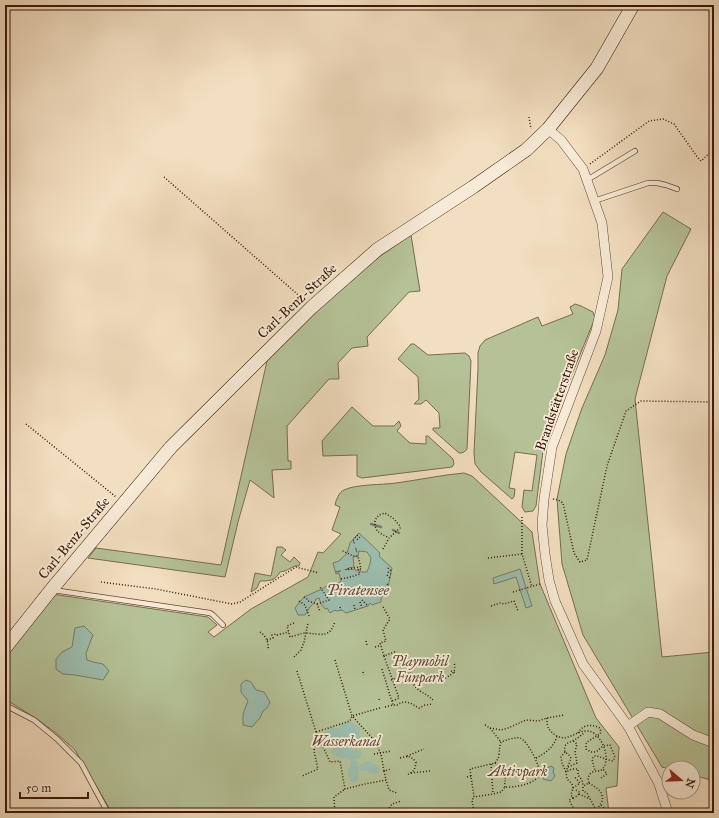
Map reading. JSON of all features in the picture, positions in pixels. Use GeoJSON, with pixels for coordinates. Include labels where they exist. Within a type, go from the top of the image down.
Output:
{"type":"FeatureCollection","features":[{"type":"Feature","properties":{"kind":"street","name":"Carl-Benz-Straße"},"geometry":{"type":"LineString","coordinates":[[5,648],[51,590],[171,447],[312,307],[378,249],[474,187],[526,150],[548,129],[597,68],[633,5]]}},
{"type":"Feature","properties":{"kind":"street","name":"Brandstätterstraße"},"geometry":{"type":"LineString","coordinates":[[548,129],[561,140],[584,168],[602,223],[608,277],[596,332],[552,447],[544,499],[542,525],[549,580],[555,601],[583,664],[628,726],[659,784],[668,813]]}},
{"type":"Feature","properties":{"kind":"street"},"geometry":{"type":"LineString","coordinates":[[628,726],[648,712],[660,714],[693,734],[714,743]]}},
{"type":"Feature","properties":{"kind":"lane"},"geometry":{"type":"LineString","coordinates":[[587,180],[635,151]]}},
{"type":"Feature","properties":{"kind":"lane"},"geometry":{"type":"LineString","coordinates":[[594,201],[648,183],[657,183],[677,189]]}},
{"type":"Feature","properties":{"kind":"lane"},"geometry":{"type":"LineString","coordinates":[[51,590],[210,613],[213,614],[223,625]]}},
{"type":"Feature","properties":{"kind":"lane"},"geometry":{"type":"LineString","coordinates":[[5,705],[34,720],[57,738],[81,763],[108,813]]}},
{"type":"Feature","properties":{"kind":"path"},"geometry":{"type":"LineString","coordinates":[[584,168],[649,121],[663,119],[674,124],[698,158],[701,160],[714,149]]}},
{"type":"Feature","properties":{"kind":"path"},"geometry":{"type":"LineString","coordinates":[[164,177],[312,307]]}},
{"type":"Feature","properties":{"kind":"path"},"geometry":{"type":"LineString","coordinates":[[544,499],[558,500],[563,503],[574,553],[580,562],[588,560],[607,466],[626,411],[641,401],[714,402]]}},
{"type":"Feature","properties":{"kind":"path"},"geometry":{"type":"LineString","coordinates":[[26,424],[124,504]]}},
{"type":"Feature","properties":{"kind":"path"},"geometry":{"type":"LineString","coordinates":[[383,549],[389,538],[400,528],[400,526],[393,518],[385,514],[379,515],[375,520],[374,526],[377,531],[389,538]]}},
{"type":"Feature","properties":{"kind":"path"},"geometry":{"type":"LineString","coordinates":[[522,516],[522,554],[532,586]]}},
{"type":"Feature","properties":{"kind":"path"},"geometry":{"type":"LineString","coordinates":[[341,550],[353,556],[358,556],[361,569],[358,569],[360,574],[341,579]]}},
{"type":"Feature","properties":{"kind":"path"},"geometry":{"type":"LineString","coordinates":[[488,558],[522,554]]}},
{"type":"Feature","properties":{"kind":"path"},"geometry":{"type":"LineString","coordinates":[[348,569],[360,566]]}},
{"type":"Feature","properties":{"kind":"path"},"geometry":{"type":"LineString","coordinates":[[101,582],[156,589],[232,604],[240,602],[296,567],[319,573]]}},
{"type":"Feature","properties":{"kind":"path"},"geometry":{"type":"LineString","coordinates":[[388,568],[391,571]]}},
{"type":"Feature","properties":{"kind":"path"},"geometry":{"type":"LineString","coordinates":[[387,575],[390,578]]}},
{"type":"Feature","properties":{"kind":"path"},"geometry":{"type":"LineString","coordinates":[[513,592],[549,580]]}},
{"type":"Feature","properties":{"kind":"path"},"geometry":{"type":"LineString","coordinates":[[304,597],[307,598],[308,601],[317,604],[329,600],[320,587]]}},
{"type":"Feature","properties":{"kind":"path"},"geometry":{"type":"LineString","coordinates":[[362,600],[368,606]]}},
{"type":"Feature","properties":{"kind":"path"},"geometry":{"type":"LineString","coordinates":[[300,601],[305,605],[309,616]]}},
{"type":"Feature","properties":{"kind":"path"},"geometry":{"type":"LineString","coordinates":[[491,606],[514,601],[518,611]]}},
{"type":"Feature","properties":{"kind":"path"},"geometry":{"type":"LineString","coordinates":[[360,602],[362,608]]}},
{"type":"Feature","properties":{"kind":"path"},"geometry":{"type":"LineString","coordinates":[[317,604],[320,612]]}},
{"type":"Feature","properties":{"kind":"path"},"geometry":{"type":"LineString","coordinates":[[354,605],[355,610]]}},
{"type":"Feature","properties":{"kind":"path"},"geometry":{"type":"LineString","coordinates":[[375,647],[386,641],[383,630],[390,619],[383,607]]}},
{"type":"Feature","properties":{"kind":"path"},"geometry":{"type":"LineString","coordinates":[[294,623],[287,626],[290,637],[306,633],[321,635],[329,632],[335,621]]}},
{"type":"Feature","properties":{"kind":"path"},"geometry":{"type":"LineString","coordinates":[[294,657],[301,650],[308,623]]}},
{"type":"Feature","properties":{"kind":"path"},"geometry":{"type":"LineString","coordinates":[[260,632],[267,640],[268,650]]}},
{"type":"Feature","properties":{"kind":"path"},"geometry":{"type":"LineString","coordinates":[[267,640],[272,638],[272,635],[289,632]]}},
{"type":"Feature","properties":{"kind":"path"},"geometry":{"type":"LineString","coordinates":[[366,641],[367,645]]}},
{"type":"Feature","properties":{"kind":"path"},"geometry":{"type":"LineString","coordinates":[[381,645],[399,698],[392,701]]}},
{"type":"Feature","properties":{"kind":"path"},"geometry":{"type":"LineString","coordinates":[[384,656],[397,651]]}},
{"type":"Feature","properties":{"kind":"path"},"geometry":{"type":"LineString","coordinates":[[335,660],[352,716],[375,740],[381,754],[389,790],[397,793]]}},
{"type":"Feature","properties":{"kind":"path"},"geometry":{"type":"LineString","coordinates":[[445,678],[452,675],[455,668],[454,662]]}},
{"type":"Feature","properties":{"kind":"path"},"geometry":{"type":"LineString","coordinates":[[382,668],[393,704]]}},
{"type":"Feature","properties":{"kind":"path"},"geometry":{"type":"LineString","coordinates":[[297,671],[316,732],[330,762],[340,761],[345,789]]}},
{"type":"Feature","properties":{"kind":"path"},"geometry":{"type":"LineString","coordinates":[[392,680],[411,672]]}},
{"type":"Feature","properties":{"kind":"path"},"geometry":{"type":"LineString","coordinates":[[452,672],[456,674]]}},
{"type":"Feature","properties":{"kind":"path"},"geometry":{"type":"LineString","coordinates":[[408,674],[416,688],[428,695],[434,701]]}},
{"type":"Feature","properties":{"kind":"path"},"geometry":{"type":"LineString","coordinates":[[385,707],[393,704],[397,705],[401,702],[407,701],[418,708],[433,704]]}},
{"type":"Feature","properties":{"kind":"path"},"geometry":{"type":"LineString","coordinates":[[316,732],[350,721],[352,716],[380,708]]}},
{"type":"Feature","properties":{"kind":"path"},"geometry":{"type":"LineString","coordinates":[[485,725],[490,728],[501,730],[526,720],[538,721],[565,715]]}},
{"type":"Feature","properties":{"kind":"path"},"geometry":{"type":"LineString","coordinates":[[547,718],[549,729],[561,738],[568,738],[586,731],[597,735],[601,740],[606,758],[603,769]]}},
{"type":"Feature","properties":{"kind":"path"},"geometry":{"type":"LineString","coordinates":[[578,733],[582,728],[588,725],[599,726],[601,732],[587,742],[586,749],[591,752],[596,752],[603,746],[610,745],[615,757],[613,761],[600,756],[594,756],[592,759],[595,771]]}},
{"type":"Feature","properties":{"kind":"path"},"geometry":{"type":"LineString","coordinates":[[490,728],[501,742]]}},
{"type":"Feature","properties":{"kind":"path"},"geometry":{"type":"LineString","coordinates":[[566,772],[561,757],[565,752],[564,748],[566,744],[573,741],[586,731]]}},
{"type":"Feature","properties":{"kind":"path"},"geometry":{"type":"LineString","coordinates":[[302,776],[318,769],[314,752],[316,732]]}},
{"type":"Feature","properties":{"kind":"path"},"geometry":{"type":"LineString","coordinates":[[536,758],[549,750],[556,741],[557,736]]}},
{"type":"Feature","properties":{"kind":"path"},"geometry":{"type":"LineString","coordinates":[[501,742],[517,738],[523,739],[536,758],[540,770],[537,778],[524,785],[505,787]]}},
{"type":"Feature","properties":{"kind":"path"},"geometry":{"type":"LineString","coordinates":[[568,767],[577,763],[575,752],[577,744],[573,741]]}},
{"type":"Feature","properties":{"kind":"path"},"geometry":{"type":"LineString","coordinates":[[474,813],[472,800],[474,797],[470,769],[495,763],[499,756],[499,747],[501,742]]}},
{"type":"Feature","properties":{"kind":"path"},"geometry":{"type":"LineString","coordinates":[[400,758],[424,749]]}},
{"type":"Feature","properties":{"kind":"path"},"geometry":{"type":"LineString","coordinates":[[374,754],[381,754],[391,751]]}},
{"type":"Feature","properties":{"kind":"path"},"geometry":{"type":"LineString","coordinates":[[565,752],[571,758],[566,772],[566,778],[574,788]]}},
{"type":"Feature","properties":{"kind":"path"},"geometry":{"type":"LineString","coordinates":[[407,756],[412,757],[416,762],[415,769],[411,773]]}},
{"type":"Feature","properties":{"kind":"path"},"geometry":{"type":"LineString","coordinates":[[474,797],[501,792],[505,787],[504,772],[495,763]]}},
{"type":"Feature","properties":{"kind":"path"},"geometry":{"type":"LineString","coordinates":[[491,764],[493,794]]}},
{"type":"Feature","properties":{"kind":"path"},"geometry":{"type":"LineString","coordinates":[[384,771],[390,769]]}},
{"type":"Feature","properties":{"kind":"path"},"geometry":{"type":"LineString","coordinates":[[566,772],[572,769],[578,769],[578,775],[582,780],[583,791],[588,793],[596,810]]}},
{"type":"Feature","properties":{"kind":"path"},"geometry":{"type":"LineString","coordinates":[[589,783],[588,776],[590,773],[603,769]]}},
{"type":"Feature","properties":{"kind":"path"},"geometry":{"type":"LineString","coordinates":[[601,778],[607,774],[603,769]]}},
{"type":"Feature","properties":{"kind":"path"},"geometry":{"type":"LineString","coordinates":[[406,774],[430,771]]}},
{"type":"Feature","properties":{"kind":"path"},"geometry":{"type":"LineString","coordinates":[[467,777],[471,776]]}},
{"type":"Feature","properties":{"kind":"path"},"geometry":{"type":"LineString","coordinates":[[573,798],[571,795],[574,788],[580,783],[574,776]]}},
{"type":"Feature","properties":{"kind":"path"},"geometry":{"type":"LineString","coordinates":[[335,813],[334,797],[345,789],[386,780]]}},
{"type":"Feature","properties":{"kind":"path"},"geometry":{"type":"LineString","coordinates":[[583,786],[589,783]]}},
{"type":"Feature","properties":{"kind":"path"},"geometry":{"type":"LineString","coordinates":[[589,783],[598,788],[603,799],[601,805],[595,813]]}},
{"type":"Feature","properties":{"kind":"path"},"geometry":{"type":"LineString","coordinates":[[576,790],[579,794],[590,799]]}},
{"type":"Feature","properties":{"kind":"path"},"geometry":{"type":"LineString","coordinates":[[579,794],[569,800],[574,809],[580,813]]}},
{"type":"Feature","properties":{"kind":"path"},"geometry":{"type":"LineString","coordinates":[[386,813],[392,804],[401,801]]}},
{"type":"Feature","properties":{"kind":"path"},"geometry":{"type":"LineString","coordinates":[[601,805],[606,810],[604,813]]}},
{"type":"Feature","properties":{"kind":"path"},"geometry":{"type":"LineString","coordinates":[[584,813],[587,809],[590,813]]}},
{"type":"Feature","properties":{"kind":"green space"},"geometry":{"type":"Polygon","coordinates":[[[663,212],[691,229],[667,276],[635,399],[662,657],[714,652],[714,781],[701,777],[701,760],[661,760],[661,765],[583,635],[562,564],[557,499],[566,454],[582,408],[605,355],[618,310],[622,269],[663,212]]]}},
{"type":"Feature","properties":{"kind":"green space"},"geometry":{"type":"Polygon","coordinates":[[[411,235],[420,291],[409,292],[367,337],[368,346],[352,348],[338,363],[339,379],[329,379],[287,426],[288,461],[291,461],[291,469],[272,470],[274,498],[250,480],[225,577],[88,558],[96,548],[221,565],[267,361],[329,298],[373,261],[411,235]]]}},
{"type":"Feature","properties":{"kind":"green space"},"geometry":{"type":"Polygon","coordinates":[[[575,304],[593,312],[595,318],[544,443],[536,506],[533,511],[525,512],[522,507],[524,490],[532,491],[537,455],[515,452],[509,488],[515,489],[514,497],[512,499],[481,472],[475,464],[474,453],[478,353],[480,346],[485,340],[538,317],[542,326],[573,314],[570,307],[575,304]]]}},
{"type":"Feature","properties":{"kind":"green space"},"geometry":{"type":"Polygon","coordinates":[[[411,344],[414,344],[428,355],[465,353],[469,356],[471,361],[467,449],[464,452],[459,453],[433,430],[433,428],[440,428],[439,413],[426,400],[421,404],[414,404],[419,399],[418,377],[398,359],[411,344]]]}},
{"type":"Feature","properties":{"kind":"green space"},"geometry":{"type":"Polygon","coordinates":[[[352,407],[373,426],[394,426],[399,421],[401,426],[397,431],[410,443],[426,444],[426,436],[428,436],[453,459],[454,464],[452,467],[362,478],[357,476],[357,455],[323,456],[322,441],[352,407]]]}},
{"type":"Feature","properties":{"kind":"green space","name":"Playmobil Funpark"},"geometry":{"type":"Polygon","coordinates":[[[464,473],[472,476],[532,532],[540,584],[596,718],[619,747],[617,786],[606,788],[609,813],[112,813],[75,750],[37,719],[5,699],[5,655],[52,594],[208,617],[217,625],[208,632],[214,637],[251,609],[308,577],[318,552],[323,553],[341,534],[332,530],[340,507],[335,505],[335,503],[342,491],[355,487],[396,483],[464,473]]]}},
{"type":"Feature","properties":{"kind":"green space"},"geometry":{"type":"Polygon","coordinates":[[[277,547],[282,547],[286,550],[281,555],[290,562],[294,557],[300,563],[299,566],[295,566],[280,572],[272,580],[260,581],[257,588],[251,592],[255,573],[271,576],[277,547]]]}},
{"type":"Feature","properties":{"kind":"water","name":"Piratensee"},"geometry":{"type":"Polygon","coordinates":[[[359,533],[380,553],[379,556],[392,568],[388,587],[386,587],[381,602],[372,605],[370,603],[368,606],[346,613],[342,610],[335,610],[330,613],[327,608],[325,609],[321,604],[319,598],[316,599],[305,615],[298,615],[295,608],[304,597],[322,589],[329,584],[341,582],[339,573],[336,574],[333,563],[339,561],[347,553],[350,543],[359,533]],[[359,551],[358,556],[353,557],[354,567],[348,568],[348,570],[355,569],[356,571],[360,570],[361,572],[367,572],[371,558],[367,552],[359,551]]]}},
{"type":"Feature","properties":{"kind":"water"},"geometry":{"type":"Polygon","coordinates":[[[520,569],[532,606],[526,608],[516,577],[494,584],[493,578],[520,569]]]}},
{"type":"Feature","properties":{"kind":"water"},"geometry":{"type":"Polygon","coordinates":[[[84,626],[93,635],[86,653],[87,660],[103,664],[109,671],[103,680],[63,674],[56,669],[56,659],[62,652],[72,647],[75,628],[84,626]]]}},
{"type":"Feature","properties":{"kind":"water"},"geometry":{"type":"Polygon","coordinates":[[[246,680],[251,682],[256,690],[264,692],[270,702],[260,718],[252,727],[243,725],[243,714],[248,701],[241,692],[241,684],[246,680]]]}},
{"type":"Feature","properties":{"kind":"water"},"geometry":{"type":"Polygon","coordinates":[[[551,766],[554,768],[553,772],[555,776],[551,781],[543,779],[543,770],[551,766]]]}},
{"type":"Feature","properties":{"kind":"waterway"},"geometry":{"type":"LineString","coordinates":[[371,524],[381,527]]}},
{"type":"Feature","properties":{"kind":"waterway"},"geometry":{"type":"LineString","coordinates":[[393,530],[399,533]]}},
{"type":"Feature","properties":{"kind":"waterway"},"geometry":{"type":"LineString","coordinates":[[342,728],[345,729],[348,726],[356,730]]}},
{"type":"Feature","properties":{"kind":"waterway"},"geometry":{"type":"LineString","coordinates":[[330,733],[335,732],[339,735],[344,734],[348,737],[353,735],[357,739]]}},
{"type":"Feature","properties":{"kind":"waterway"},"geometry":{"type":"LineString","coordinates":[[329,738],[336,739],[338,742],[344,740],[348,744],[353,743]]}},
{"type":"Feature","properties":{"kind":"waterway"},"geometry":{"type":"LineString","coordinates":[[336,751],[342,754],[346,752],[351,756],[357,754]]}},
{"type":"Feature","properties":{"kind":"waterway"},"geometry":{"type":"LineString","coordinates":[[354,765],[355,772],[352,772],[354,778]]}},
{"type":"Feature","properties":{"kind":"waterway"},"geometry":{"type":"LineString","coordinates":[[364,767],[368,766],[375,769]]}},
{"type":"Feature","properties":{"kind":"ferry route"},"geometry":{"type":"LineString","coordinates":[[353,539],[358,556]]}},
{"type":"Feature","properties":{"kind":"ferry route"},"geometry":{"type":"LineString","coordinates":[[336,572],[348,569]]}},
{"type":"Feature","properties":{"kind":"park label","name":"Wasserkanal"},"geometry":{"type":"Point","coordinates":[346,741]}},
{"type":"Feature","properties":{"kind":"park label","name":"Aktivpark"},"geometry":{"type":"Point","coordinates":[518,771]}}]}
